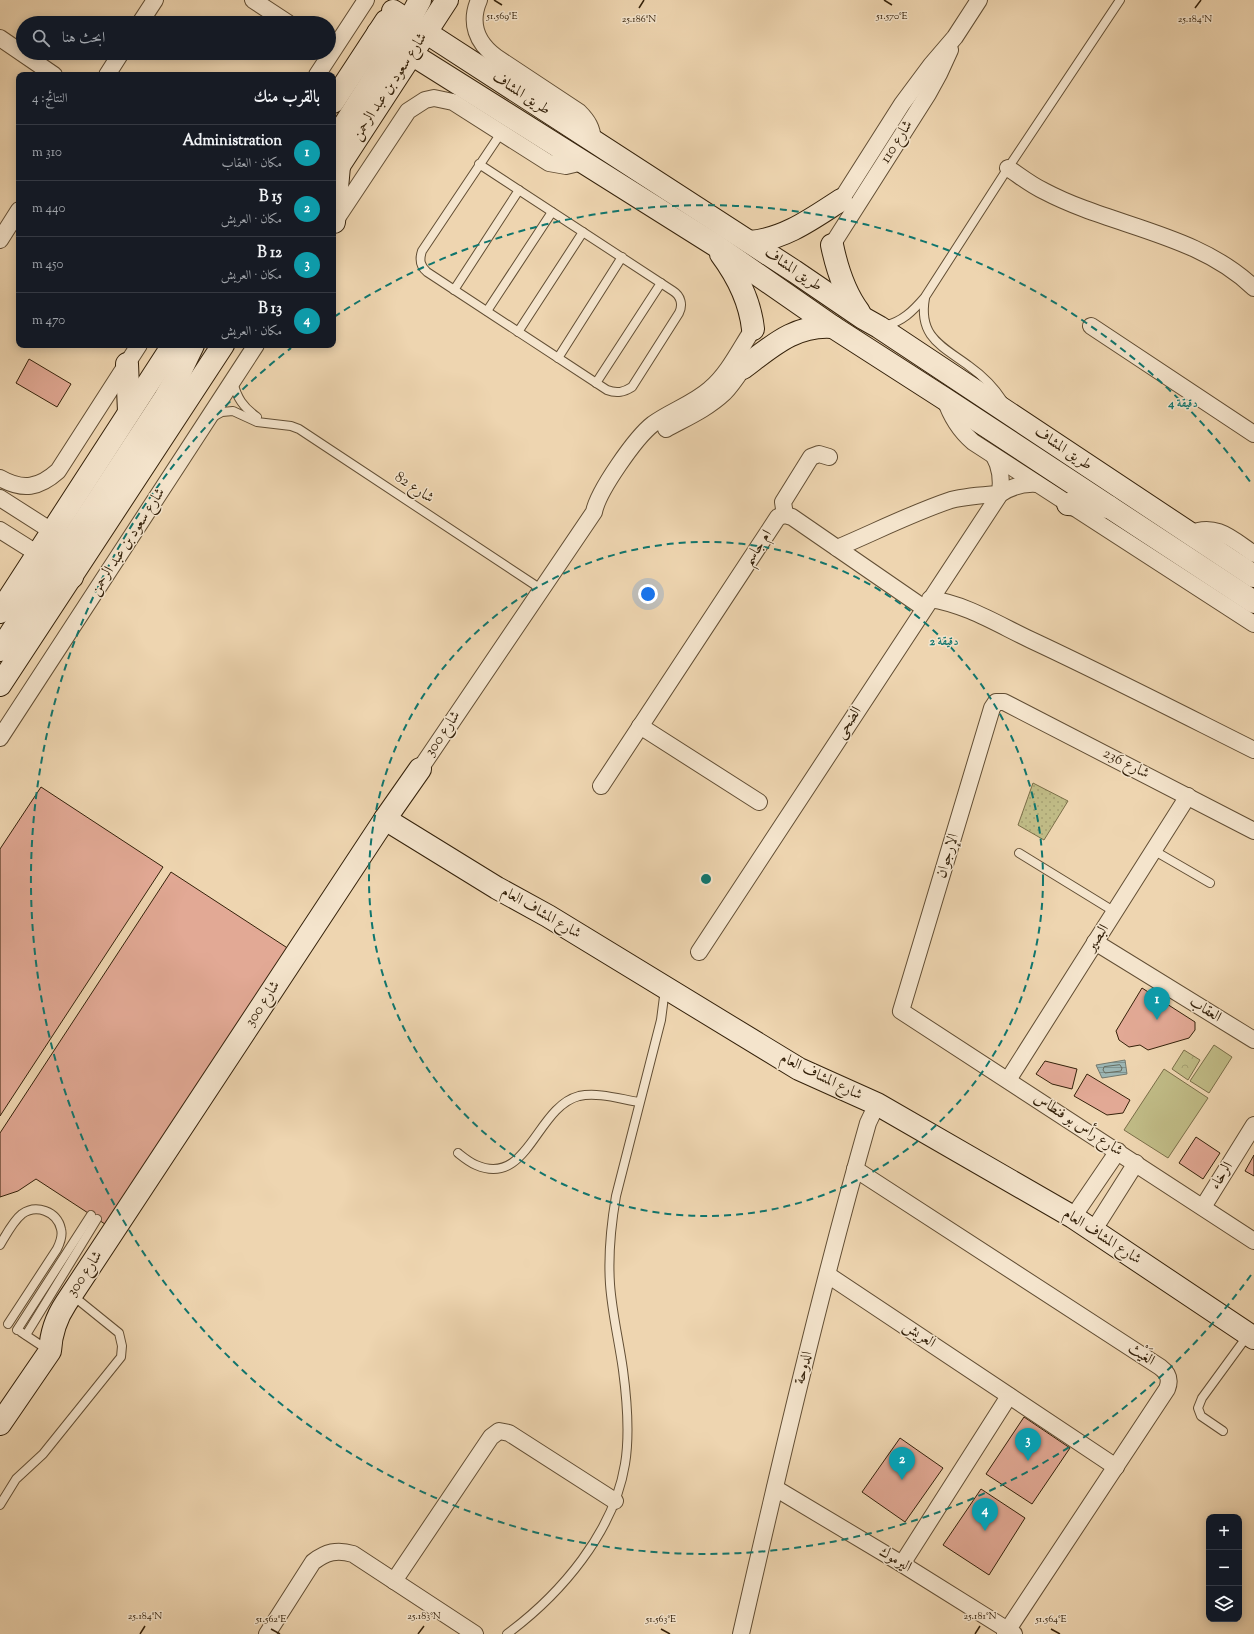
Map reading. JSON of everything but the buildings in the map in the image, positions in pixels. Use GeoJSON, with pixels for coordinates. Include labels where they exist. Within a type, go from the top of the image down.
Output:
{"type":"FeatureCollection","features":[{"type":"Feature","properties":{"kind":"street"},"geometry":{"type":"LineString","coordinates":[[145,16],[155,0]]}},
{"type":"Feature","properties":{"kind":"street"},"geometry":{"type":"LineString","coordinates":[[253,0],[277,16]]}},
{"type":"Feature","properties":{"kind":"street"},"geometry":{"type":"LineString","coordinates":[[336,46],[366,0]]}},
{"type":"Feature","properties":{"kind":"street"},"geometry":{"type":"LineString","coordinates":[[407,16],[420,0]]}},
{"type":"Feature","properties":{"kind":"street","name":"شارع سعود بن عبد الرحمن"},"geometry":{"type":"LineString","coordinates":[[336,99],[395,44],[407,16],[447,0]]}},
{"type":"Feature","properties":{"kind":"street"},"geometry":{"type":"LineString","coordinates":[[479,0],[475,11],[474,22],[476,33],[484,47],[496,57],[579,112],[591,128],[593,140]]}},
{"type":"Feature","properties":{"kind":"street","name":"شارع 110"},"geometry":{"type":"LineString","coordinates":[[841,200],[906,99],[931,65],[955,37],[979,0]]}},
{"type":"Feature","properties":{"kind":"street","name":"شارع سعود بن عبد الرحمن"},"geometry":{"type":"LineString","coordinates":[[336,171],[407,16]]}},
{"type":"Feature","properties":{"kind":"street","name":"طريق المشاف"},"geometry":{"type":"LineString","coordinates":[[407,16],[1254,576]]}},
{"type":"Feature","properties":{"kind":"street"},"geometry":{"type":"LineString","coordinates":[[336,32],[349,27]]}},
{"type":"Feature","properties":{"kind":"street","name":"شارع 110"},"geometry":{"type":"LineString","coordinates":[[832,245],[939,74],[955,37]]}},
{"type":"Feature","properties":{"kind":"street"},"geometry":{"type":"LineString","coordinates":[[0,38],[16,49]]}},
{"type":"Feature","properties":{"kind":"street"},"geometry":{"type":"LineString","coordinates":[[336,138],[395,44]]}},
{"type":"Feature","properties":{"kind":"street","name":"طريق المشاف"},"geometry":{"type":"LineString","coordinates":[[395,44],[715,245],[834,327],[1254,602]]}},
{"type":"Feature","properties":{"kind":"street"},"geometry":{"type":"LineString","coordinates":[[32,60],[50,72]]}},
{"type":"Feature","properties":{"kind":"street"},"geometry":{"type":"LineString","coordinates":[[109,72],[117,60]]}},
{"type":"Feature","properties":{"kind":"street"},"geometry":{"type":"LineString","coordinates":[[317,60],[318,72]]}},
{"type":"Feature","properties":{"kind":"street"},"geometry":{"type":"LineString","coordinates":[[319,72],[327,60]]}},
{"type":"Feature","properties":{"kind":"street","name":"شارع سعود بن عبد الرحمن"},"geometry":{"type":"LineString","coordinates":[[336,219],[408,111],[416,104],[425,100],[434,98],[454,102],[549,163],[566,166],[583,162]]}},
{"type":"Feature","properties":{"kind":"street"},"geometry":{"type":"LineString","coordinates":[[1008,168],[1025,181],[1060,199],[1186,245],[1216,259],[1242,277],[1254,288]]}},
{"type":"Feature","properties":{"kind":"street"},"geometry":{"type":"LineString","coordinates":[[750,242],[761,241],[782,235],[841,200]]}},
{"type":"Feature","properties":{"kind":"street"},"geometry":{"type":"LineString","coordinates":[[0,240],[16,215]]}},
{"type":"Feature","properties":{"kind":"street"},"geometry":{"type":"LineString","coordinates":[[594,512],[596,502],[602,491],[638,438],[654,423],[697,399],[711,389],[727,369],[753,329],[751,315],[743,290],[715,245]]}},
{"type":"Feature","properties":{"kind":"street"},"geometry":{"type":"LineString","coordinates":[[832,245],[840,276],[854,305],[871,322]]}},
{"type":"Feature","properties":{"kind":"street"},"geometry":{"type":"LineString","coordinates":[[1091,326],[1254,434]]}},
{"type":"Feature","properties":{"kind":"street"},"geometry":{"type":"LineString","coordinates":[[594,512],[606,502],[638,454],[647,444],[663,431],[702,410],[714,401],[725,392],[743,368],[792,334],[813,327],[834,327]]}},
{"type":"Feature","properties":{"kind":"street"},"geometry":{"type":"LineString","coordinates":[[0,478],[11,484],[24,487],[35,486],[48,480],[58,471],[137,348]]}},
{"type":"Feature","properties":{"kind":"street","name":"شارع سعود بن عبد الرحمن"},"geometry":{"type":"LineString","coordinates":[[69,543],[129,412],[171,348]]}},
{"type":"Feature","properties":{"kind":"street"},"geometry":{"type":"LineString","coordinates":[[0,650],[55,565],[67,560],[69,543],[165,398],[192,348]]}},
{"type":"Feature","properties":{"kind":"street","name":"شارع سعود بن عبد الرحمن"},"geometry":{"type":"LineString","coordinates":[[0,685],[55,565],[69,543],[221,348]]}},
{"type":"Feature","properties":{"kind":"street","name":"شارع سعود بن عبد الرحمن"},"geometry":{"type":"LineString","coordinates":[[0,738],[254,348]]}},
{"type":"Feature","properties":{"kind":"street"},"geometry":{"type":"LineString","coordinates":[[127,364],[129,412]]}},
{"type":"Feature","properties":{"kind":"street"},"geometry":{"type":"LineString","coordinates":[[945,399],[948,409],[958,427],[973,442],[1254,624]]}},
{"type":"Feature","properties":{"kind":"street"},"geometry":{"type":"LineString","coordinates":[[829,458],[819,454],[811,458],[783,502],[785,514],[792,517],[927,604],[953,604],[994,622],[1112,677],[1254,750]]}},
{"type":"Feature","properties":{"kind":"street"},"geometry":{"type":"LineString","coordinates":[[838,548],[952,500],[981,495],[1000,494],[1002,478],[998,462],[994,456]]}},
{"type":"Feature","properties":{"kind":"street","name":"الضحى"},"geometry":{"type":"LineString","coordinates":[[699,952],[1000,494],[1009,488],[1018,485],[1037,484]]}},
{"type":"Feature","properties":{"kind":"street"},"geometry":{"type":"LineString","coordinates":[[0,498],[69,543]]}},
{"type":"Feature","properties":{"kind":"street"},"geometry":{"type":"LineString","coordinates":[[1068,504],[1110,507]]}},
{"type":"Feature","properties":{"kind":"street","name":"شارع 300"},"geometry":{"type":"LineString","coordinates":[[0,1424],[50,1351],[56,1321],[71,1294],[385,819],[594,512]]}},
{"type":"Feature","properties":{"kind":"street","name":"ام جاسم"},"geometry":{"type":"LineString","coordinates":[[601,786],[778,517],[785,514]]}},
{"type":"Feature","properties":{"kind":"street"},"geometry":{"type":"LineString","coordinates":[[0,530],[55,565]]}},
{"type":"Feature","properties":{"kind":"street"},"geometry":{"type":"LineString","coordinates":[[1189,534],[1197,530],[1215,530],[1223,533],[1254,554]]}},
{"type":"Feature","properties":{"kind":"street","name":"شارع سعود بن عبد الرحمن"},"geometry":{"type":"LineString","coordinates":[[0,612],[55,565]]}},
{"type":"Feature","properties":{"kind":"street","name":"شارع 236"},"geometry":{"type":"LineString","coordinates":[[996,702],[1004,702],[1254,830]]}},
{"type":"Feature","properties":{"kind":"street","name":"الإرجوان"},"geometry":{"type":"LineString","coordinates":[[901,1012],[992,708],[996,702]]}},
{"type":"Feature","properties":{"kind":"street"},"geometry":{"type":"LineString","coordinates":[[640,726],[759,802]]}},
{"type":"Feature","properties":{"kind":"street","name":"البصير"},"geometry":{"type":"LineString","coordinates":[[1008,1080],[1188,796]]}},
{"type":"Feature","properties":{"kind":"street","name":"شارع المشاف العام"},"geometry":{"type":"LineString","coordinates":[[385,819],[497,888],[548,916],[799,1069],[877,1104],[1093,1230],[1251,1336]]}},
{"type":"Feature","properties":{"kind":"street","name":"العقاب"},"geometry":{"type":"LineString","coordinates":[[1095,942],[1254,1040]]}},
{"type":"Feature","properties":{"kind":"street","name":"شارع رأس بو فنطاس"},"geometry":{"type":"LineString","coordinates":[[901,1012],[1118,1152],[1136,1162],[1254,1241]]}},
{"type":"Feature","properties":{"kind":"street","name":"الدوحة"},"geometry":{"type":"LineString","coordinates":[[741,1634],[775,1488],[855,1169],[868,1123],[877,1104]]}},
{"type":"Feature","properties":{"kind":"street","name":"الرخاء"},"geometry":{"type":"LineString","coordinates":[[1203,1207],[1254,1125]]}},
{"type":"Feature","properties":{"kind":"street"},"geometry":{"type":"LineString","coordinates":[[1072,1218],[1118,1152]]}},
{"type":"Feature","properties":{"kind":"street"},"geometry":{"type":"LineString","coordinates":[[1093,1230],[1136,1162]]}},
{"type":"Feature","properties":{"kind":"street","name":"الغَيْث"},"geometry":{"type":"LineString","coordinates":[[855,1169],[1165,1371],[1168,1377],[1169,1383],[1167,1388],[1009,1633]]}},
{"type":"Feature","properties":{"kind":"street","name":"العريش"},"geometry":{"type":"LineString","coordinates":[[828,1275],[1116,1467]]}},
{"type":"Feature","properties":{"kind":"street"},"geometry":{"type":"LineString","coordinates":[[902,1564],[1009,1396]]}},
{"type":"Feature","properties":{"kind":"street"},"geometry":{"type":"LineString","coordinates":[[394,1581],[491,1437],[499,1431],[509,1433],[615,1501]]}},
{"type":"Feature","properties":{"kind":"street","name":"اليرموك"},"geometry":{"type":"LineString","coordinates":[[775,1488],[902,1564],[1009,1633]]}},
{"type":"Feature","properties":{"kind":"street"},"geometry":{"type":"LineString","coordinates":[[267,1634],[313,1562],[321,1555],[337,1551],[353,1554],[475,1634]]}},
{"type":"Feature","properties":{"kind":"lane"},"geometry":{"type":"LineString","coordinates":[[871,322],[901,320],[925,297],[1008,168],[1120,0]]}},
{"type":"Feature","properties":{"kind":"lane"},"geometry":{"type":"LineString","coordinates":[[479,164],[677,294],[681,301],[681,310],[632,386],[627,390],[616,393],[607,390],[427,272],[421,265],[420,256],[422,251],[479,164],[501,133]]}},
{"type":"Feature","properties":{"kind":"lane"},"geometry":{"type":"LineString","coordinates":[[454,290],[519,190]]}},
{"type":"Feature","properties":{"kind":"lane"},"geometry":{"type":"LineString","coordinates":[[487,312],[552,212]]}},
{"type":"Feature","properties":{"kind":"lane"},"geometry":{"type":"LineString","coordinates":[[518,332],[583,232]]}},
{"type":"Feature","properties":{"kind":"lane"},"geometry":{"type":"LineString","coordinates":[[558,358],[622,257]]}},
{"type":"Feature","properties":{"kind":"lane"},"geometry":{"type":"LineString","coordinates":[[596,383],[661,283]]}},
{"type":"Feature","properties":{"kind":"lane"},"geometry":{"type":"LineString","coordinates":[[925,297],[923,311],[924,323],[931,337],[943,348],[986,380],[998,392],[1008,412]]}},
{"type":"Feature","properties":{"kind":"lane","name":"شارع 82"},"geometry":{"type":"LineString","coordinates":[[233,380],[236,394],[242,404],[246,409],[266,423]]}},
{"type":"Feature","properties":{"kind":"lane","name":"شارع 82"},"geometry":{"type":"LineString","coordinates":[[207,421],[222,412],[233,411],[257,422],[291,426],[300,429],[541,589]]}},
{"type":"Feature","properties":{"kind":"lane"},"geometry":{"type":"LineString","coordinates":[[1153,850],[1210,883]]}},
{"type":"Feature","properties":{"kind":"lane"},"geometry":{"type":"LineString","coordinates":[[1019,853],[1114,912]]}},
{"type":"Feature","properties":{"kind":"lane"},"geometry":{"type":"LineString","coordinates":[[507,1634],[528,1618],[555,1593],[571,1573],[603,1526],[615,1501],[625,1464],[626,1409],[623,1370],[610,1283],[609,1254],[611,1225],[616,1196],[660,1020],[666,988]]}},
{"type":"Feature","properties":{"kind":"lane"},"geometry":{"type":"LineString","coordinates":[[458,1153],[475,1165],[487,1169],[500,1169],[512,1164],[522,1155],[555,1110],[565,1102],[578,1096],[592,1094],[639,1102]]}},
{"type":"Feature","properties":{"kind":"lane"},"geometry":{"type":"LineString","coordinates":[[0,1245],[21,1215],[30,1210],[40,1209],[50,1213],[58,1220],[61,1230],[61,1240],[57,1250],[8,1324]]}},
{"type":"Feature","properties":{"kind":"lane"},"geometry":{"type":"LineString","coordinates":[[17,1330],[94,1217],[26,1335]]}},
{"type":"Feature","properties":{"kind":"lane"},"geometry":{"type":"LineString","coordinates":[[0,1504],[16,1479],[43,1454],[121,1357],[122,1346],[119,1333],[71,1294]]}},
{"type":"Feature","properties":{"kind":"lane"},"geometry":{"type":"LineString","coordinates":[[0,1319],[50,1351]]}},
{"type":"Feature","properties":{"kind":"lane"},"geometry":{"type":"LineString","coordinates":[[1223,1431],[1201,1416],[1198,1408],[1202,1398],[1251,1336]]}},
{"type":"Feature","properties":{"kind":"green space"},"geometry":{"type":"Polygon","coordinates":[[[1033,783],[1068,801],[1044,840],[1018,825],[1033,783]]]}},
{"type":"Feature","properties":{"kind":"green space"},"geometry":{"type":"Polygon","coordinates":[[[1214,1045],[1232,1057],[1209,1093],[1190,1081],[1214,1045]]]}},
{"type":"Feature","properties":{"kind":"green space"},"geometry":{"type":"Polygon","coordinates":[[[1184,1050],[1200,1060],[1188,1080],[1172,1069],[1184,1050]]]}},
{"type":"Feature","properties":{"kind":"green space"},"geometry":{"type":"Polygon","coordinates":[[[1164,1069],[1208,1098],[1168,1158],[1124,1130],[1164,1069]]]}},
{"type":"Feature","properties":{"kind":"water"},"geometry":{"type":"Polygon","coordinates":[[[1125,1060],[1127,1074],[1102,1078],[1096,1065],[1125,1060]]]}},
{"type":"Feature","properties":{"kind":"place","name":"Administration"},"geometry":{"type":"Point","coordinates":[1157,1020]}},
{"type":"Feature","properties":{"kind":"place","name":"B 12"},"geometry":{"type":"Point","coordinates":[1028,1461]}},
{"type":"Feature","properties":{"kind":"place","name":"B 15"},"geometry":{"type":"Point","coordinates":[902,1480]}},
{"type":"Feature","properties":{"kind":"place","name":"B 13"},"geometry":{"type":"Point","coordinates":[985,1531]}}]}
